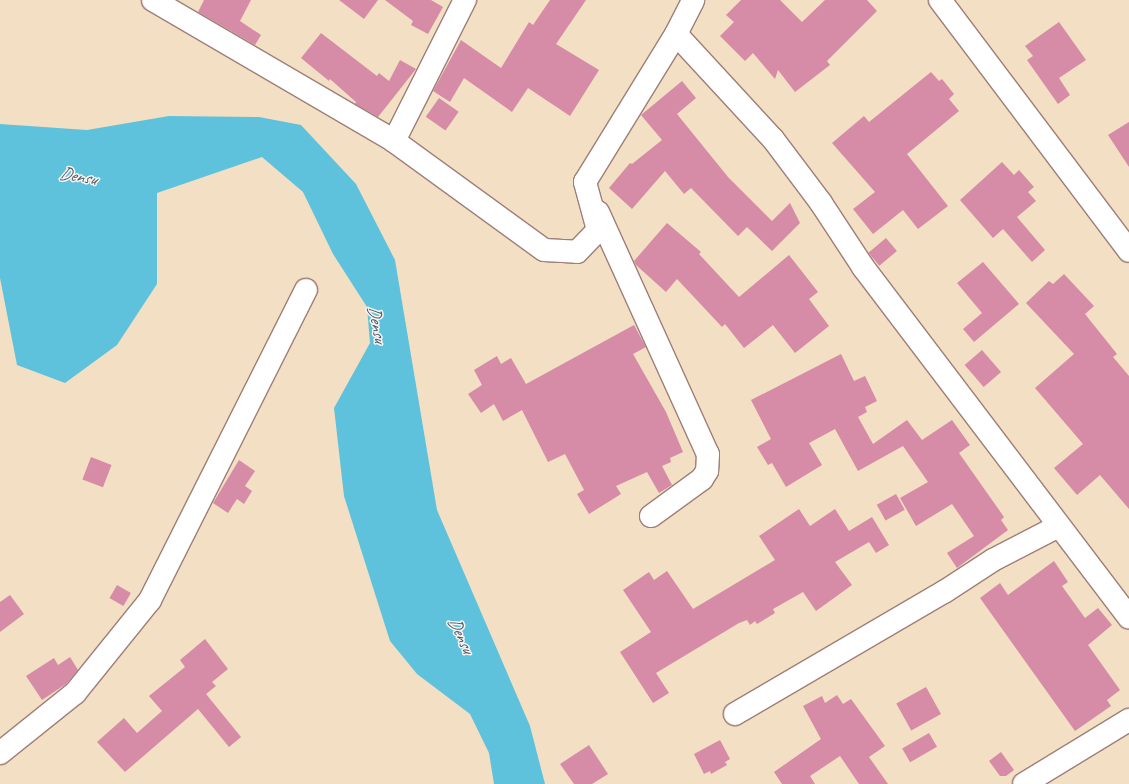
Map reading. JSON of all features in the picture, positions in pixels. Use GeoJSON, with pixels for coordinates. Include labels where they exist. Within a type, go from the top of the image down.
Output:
{"type":"FeatureCollection","features":[{"type":"Feature","properties":{"kind":"street"},"geometry":{"type":"LineString","coordinates":[[153,0],[394,141],[544,250],[577,252],[598,230],[585,182],[676,34],[693,0]]}},
{"type":"Feature","properties":{"kind":"street"},"geometry":{"type":"LineString","coordinates":[[394,141],[465,0]]}},
{"type":"Feature","properties":{"kind":"street"},"geometry":{"type":"LineString","coordinates":[[940,0],[1129,251]]}},
{"type":"Feature","properties":{"kind":"street"},"geometry":{"type":"LineString","coordinates":[[676,34],[773,139],[821,203],[863,267],[1129,617]]}},
{"type":"Feature","properties":{"kind":"street"},"geometry":{"type":"LineString","coordinates":[[585,182],[708,454],[707,471],[702,479],[651,516]]}},
{"type":"Feature","properties":{"kind":"street"},"geometry":{"type":"LineString","coordinates":[[2,749],[75,693],[150,600],[306,290]]}},
{"type":"Feature","properties":{"kind":"street"},"geometry":{"type":"LineString","coordinates":[[735,714],[937,596],[993,560],[1059,526]]}},
{"type":"Feature","properties":{"kind":"street"},"geometry":{"type":"LineString","coordinates":[[1024,784],[1129,720]]}},
{"type":"Feature","properties":{"kind":"water","name":"Densu"},"geometry":{"type":"Polygon","coordinates":[[[169,116],[259,117],[301,125],[356,184],[395,260],[437,510],[530,726],[545,784],[494,784],[489,753],[470,714],[417,674],[390,641],[344,496],[334,408],[370,343],[367,307],[333,254],[303,192],[262,157],[157,193],[157,284],[117,345],[65,383],[17,365],[0,278],[0,124],[87,130],[169,116]]]}},
{"type":"Feature","properties":{"kind":"building"},"geometry":{"type":"Polygon","coordinates":[[[204,0],[251,0],[240,21],[261,35],[255,45],[198,12],[204,0]]]}},
{"type":"Feature","properties":{"kind":"building"},"geometry":{"type":"Polygon","coordinates":[[[339,0],[378,0],[364,19],[339,0]]]}},
{"type":"Feature","properties":{"kind":"building"},"geometry":{"type":"Polygon","coordinates":[[[385,0],[431,0],[443,7],[428,34],[411,25],[413,21],[385,0]]]}},
{"type":"Feature","properties":{"kind":"building"},"geometry":{"type":"Polygon","coordinates":[[[550,0],[586,0],[556,44],[599,70],[570,116],[528,88],[512,112],[464,78],[450,102],[433,91],[461,40],[501,68],[529,22],[533,25],[550,0]]]}},
{"type":"Feature","properties":{"kind":"building"},"geometry":{"type":"Polygon","coordinates":[[[741,0],[780,0],[802,22],[825,0],[867,0],[877,11],[827,61],[830,65],[795,92],[778,70],[775,79],[753,53],[745,61],[720,36],[734,22],[726,15],[741,0]]]}},
{"type":"Feature","properties":{"kind":"building"},"geometry":{"type":"Polygon","coordinates":[[[1059,22],[1086,60],[1059,78],[1070,95],[1058,104],[1027,60],[1033,56],[1025,46],[1059,22]]]}},
{"type":"Feature","properties":{"kind":"building"},"geometry":{"type":"Polygon","coordinates":[[[321,33],[377,76],[379,73],[389,81],[400,60],[416,69],[378,117],[355,104],[356,102],[330,79],[329,81],[301,58],[321,33]]]}},
{"type":"Feature","properties":{"kind":"building"},"geometry":{"type":"Polygon","coordinates":[[[931,72],[939,81],[942,79],[954,94],[949,99],[959,111],[907,154],[948,206],[918,229],[903,210],[873,234],[853,209],[875,192],[832,143],[864,116],[869,122],[931,72]]]}},
{"type":"Feature","properties":{"kind":"building"},"geometry":{"type":"Polygon","coordinates":[[[682,81],[696,98],[677,114],[728,177],[772,221],[790,203],[800,223],[772,251],[747,227],[738,236],[691,188],[684,194],[665,171],[632,209],[609,188],[630,163],[632,164],[662,140],[641,115],[682,81]]]}},
{"type":"Feature","properties":{"kind":"building"},"geometry":{"type":"Polygon","coordinates":[[[439,98],[459,112],[445,131],[426,117],[439,98]]]}},
{"type":"Feature","properties":{"kind":"building"},"geometry":{"type":"Polygon","coordinates":[[[1129,122],[1129,167],[1108,135],[1129,122]]]}},
{"type":"Feature","properties":{"kind":"building"},"geometry":{"type":"Polygon","coordinates":[[[1002,162],[1014,175],[1019,170],[1034,187],[1028,192],[1036,201],[1017,217],[1045,250],[1032,262],[1003,229],[993,238],[960,200],[1002,162]]]}},
{"type":"Feature","properties":{"kind":"building"},"geometry":{"type":"Polygon","coordinates":[[[667,223],[701,252],[699,254],[739,297],[789,255],[818,292],[809,299],[829,326],[795,353],[773,325],[744,348],[725,324],[722,327],[677,279],[666,292],[636,265],[634,261],[667,223]]]}},
{"type":"Feature","properties":{"kind":"building"},"geometry":{"type":"Polygon","coordinates":[[[886,238],[897,251],[879,266],[868,253],[886,238]]]}},
{"type":"Feature","properties":{"kind":"building"},"geometry":{"type":"Polygon","coordinates":[[[983,262],[1019,304],[974,342],[963,329],[982,313],[957,283],[983,262]]]}},
{"type":"Feature","properties":{"kind":"building"},"geometry":{"type":"Polygon","coordinates":[[[1064,274],[1094,306],[1085,314],[1117,354],[1113,357],[1129,376],[1129,509],[1100,475],[1077,495],[1054,468],[1083,444],[1035,388],[1074,354],[1026,303],[1049,281],[1053,284],[1064,274]]]}},
{"type":"Feature","properties":{"kind":"building"},"geometry":{"type":"Polygon","coordinates":[[[634,325],[646,347],[633,354],[666,412],[683,452],[670,458],[671,462],[662,466],[672,485],[659,493],[647,472],[616,486],[621,494],[589,514],[577,494],[584,490],[565,454],[548,462],[522,410],[503,421],[494,404],[481,413],[468,394],[482,385],[474,370],[497,356],[501,364],[511,358],[526,384],[634,325]]]}},
{"type":"Feature","properties":{"kind":"building"},"geometry":{"type":"Polygon","coordinates":[[[982,350],[1001,372],[984,387],[965,365],[982,350]]]}},
{"type":"Feature","properties":{"kind":"building"},"geometry":{"type":"Polygon","coordinates":[[[841,354],[854,381],[865,376],[877,401],[865,407],[867,412],[858,417],[873,444],[907,420],[922,440],[952,420],[970,445],[959,453],[1004,517],[1001,520],[1008,530],[957,568],[947,553],[974,536],[952,504],[916,526],[900,498],[928,482],[903,446],[858,471],[835,429],[809,443],[822,465],[786,487],[772,463],[768,465],[757,447],[771,439],[751,400],[841,354]]]}},
{"type":"Feature","properties":{"kind":"building"},"geometry":{"type":"Polygon","coordinates":[[[91,457],[112,465],[103,487],[82,479],[91,457]]]}},
{"type":"Feature","properties":{"kind":"building"},"geometry":{"type":"Polygon","coordinates":[[[239,460],[255,471],[245,486],[252,491],[244,504],[237,499],[228,513],[213,503],[239,460]]]}},
{"type":"Feature","properties":{"kind":"building"},"geometry":{"type":"Polygon","coordinates":[[[896,494],[905,510],[885,520],[877,505],[896,494]]]}},
{"type":"Feature","properties":{"kind":"building"},"geometry":{"type":"Polygon","coordinates":[[[799,509],[810,526],[835,509],[849,531],[872,517],[889,545],[876,553],[869,542],[835,562],[852,585],[816,611],[803,592],[773,609],[775,613],[757,624],[755,621],[750,625],[747,620],[739,623],[656,673],[669,693],[653,703],[620,652],[651,632],[623,590],[649,572],[654,580],[667,571],[693,609],[775,560],[759,536],[799,509]]]}},
{"type":"Feature","properties":{"kind":"building"},"geometry":{"type":"Polygon","coordinates":[[[1054,561],[1068,582],[1062,586],[1085,618],[1098,608],[1112,625],[1088,645],[1120,690],[1107,700],[1111,706],[1075,731],[980,598],[1000,583],[1008,595],[1054,561]]]}},
{"type":"Feature","properties":{"kind":"building"},"geometry":{"type":"Polygon","coordinates":[[[117,585],[131,593],[123,606],[110,598],[117,585]]]}},
{"type":"Feature","properties":{"kind":"building"},"geometry":{"type":"Polygon","coordinates":[[[10,595],[24,614],[0,632],[0,602],[10,595]]]}},
{"type":"Feature","properties":{"kind":"building"},"geometry":{"type":"Polygon","coordinates":[[[205,639],[228,669],[212,682],[216,686],[206,694],[241,737],[229,747],[198,709],[125,772],[97,742],[124,718],[137,733],[162,711],[149,696],[185,667],[180,660],[205,639]]]}},
{"type":"Feature","properties":{"kind":"building"},"geometry":{"type":"Polygon","coordinates":[[[70,657],[78,670],[66,684],[42,700],[26,676],[54,658],[58,665],[70,657]]]}},
{"type":"Feature","properties":{"kind":"building"},"geometry":{"type":"Polygon","coordinates":[[[926,687],[941,714],[911,731],[896,703],[926,687]]]}},
{"type":"Feature","properties":{"kind":"building"},"geometry":{"type":"Polygon","coordinates":[[[837,695],[843,704],[851,699],[885,746],[869,757],[888,784],[859,784],[840,756],[810,776],[815,784],[782,784],[774,772],[821,739],[803,706],[822,696],[825,703],[837,695]]]}},
{"type":"Feature","properties":{"kind":"building"},"geometry":{"type":"Polygon","coordinates":[[[929,733],[937,747],[910,762],[902,748],[929,733]]]}},
{"type":"Feature","properties":{"kind":"building"},"geometry":{"type":"Polygon","coordinates":[[[720,740],[730,759],[725,762],[727,765],[711,774],[710,771],[704,774],[694,754],[720,740]]]}},
{"type":"Feature","properties":{"kind":"building"},"geometry":{"type":"Polygon","coordinates":[[[589,745],[608,774],[592,784],[574,784],[560,764],[589,745]]]}},
{"type":"Feature","properties":{"kind":"building"},"geometry":{"type":"Polygon","coordinates":[[[1001,752],[1014,770],[1006,776],[1000,776],[989,761],[1001,752]]]}}]}
